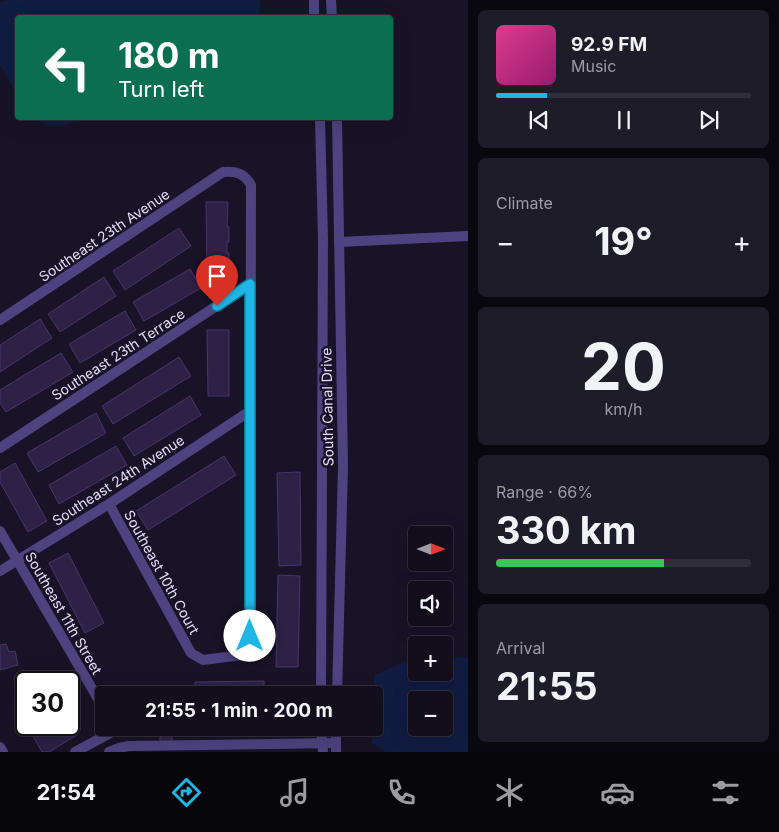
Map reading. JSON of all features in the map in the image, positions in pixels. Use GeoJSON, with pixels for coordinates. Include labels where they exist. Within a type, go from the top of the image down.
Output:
{"type":"FeatureCollection","features":[{"type":"Feature","properties":{"kind":"street"},"geometry":{"type":"LineString","coordinates":[[314,0],[314,15]]}},
{"type":"Feature","properties":{"kind":"street"},"geometry":{"type":"LineString","coordinates":[[332,0],[332,15]]}},
{"type":"Feature","properties":{"kind":"street","name":"South Canal Drive"},"geometry":{"type":"LineString","coordinates":[[320,120],[323,240],[321,686]]}},
{"type":"Feature","properties":{"kind":"street","name":"South Canal Drive"},"geometry":{"type":"LineString","coordinates":[[337,120],[342,466],[337,686]]}},
{"type":"Feature","properties":{"kind":"street","name":"Southeast 23th Avenue"},"geometry":{"type":"LineString","coordinates":[[0,320],[223,172],[235,171],[247,178],[251,185],[250,284]]}},
{"type":"Feature","properties":{"kind":"street"},"geometry":{"type":"LineString","coordinates":[[338,242],[468,236]]}},
{"type":"Feature","properties":{"kind":"street"},"geometry":{"type":"LineString","coordinates":[[250,284],[250,411]]}},
{"type":"Feature","properties":{"kind":"street","name":"Southeast 23th Terrace"},"geometry":{"type":"LineString","coordinates":[[0,448],[250,284]]}},
{"type":"Feature","properties":{"kind":"street","name":"Southeast 24th Avenue"},"geometry":{"type":"LineString","coordinates":[[0,571],[109,504],[250,411]]}},
{"type":"Feature","properties":{"kind":"street","name":"Southeast 10th Court"},"geometry":{"type":"LineString","coordinates":[[109,504],[191,653],[203,660],[250,654],[250,411]]}},
{"type":"Feature","properties":{"kind":"street","name":"Southeast 11th Street"},"geometry":{"type":"LineString","coordinates":[[0,531],[95,694]]}},
{"type":"Feature","properties":{"kind":"street"},"geometry":{"type":"LineString","coordinates":[[75,752],[103,736]]}},
{"type":"Feature","properties":{"kind":"street"},"geometry":{"type":"LineString","coordinates":[[116,736],[119,748]]}},
{"type":"Feature","properties":{"kind":"street"},"geometry":{"type":"LineString","coordinates":[[0,747],[3,752]]}},
{"type":"Feature","properties":{"kind":"street"},"geometry":{"type":"LineString","coordinates":[[109,752],[119,748],[336,747]]}},
{"type":"Feature","properties":{"kind":"water"},"geometry":{"type":"Polygon","coordinates":[[[9,0],[260,0],[260,11],[258,15],[15,15],[15,91],[0,65],[0,3],[9,0]]]}},
{"type":"Feature","properties":{"kind":"water"},"geometry":{"type":"Polygon","coordinates":[[[38,120],[78,120],[59,126],[47,125],[38,120]]]}},
{"type":"Feature","properties":{"kind":"water"},"geometry":{"type":"Polygon","coordinates":[[[468,657],[468,752],[385,752],[371,743],[373,736],[383,736],[383,686],[375,686],[374,675],[408,660],[408,681],[453,681],[453,658],[468,657]]]}},
{"type":"Feature","properties":{"kind":"building"},"geometry":{"type":"Polygon","coordinates":[[[206,202],[228,202],[227,227],[229,227],[229,242],[227,242],[227,253],[229,253],[229,268],[207,269],[206,202]]]}},
{"type":"Feature","properties":{"kind":"building"},"geometry":{"type":"Polygon","coordinates":[[[179,228],[191,246],[125,290],[113,271],[179,228]]]}},
{"type":"Feature","properties":{"kind":"building"},"geometry":{"type":"Polygon","coordinates":[[[190,269],[201,288],[144,321],[133,302],[190,269]]]}},
{"type":"Feature","properties":{"kind":"building"},"geometry":{"type":"Polygon","coordinates":[[[104,277],[116,296],[60,332],[48,314],[104,277]]]}},
{"type":"Feature","properties":{"kind":"building"},"geometry":{"type":"Polygon","coordinates":[[[125,311],[136,330],[80,363],[69,344],[125,311]]]}},
{"type":"Feature","properties":{"kind":"building"},"geometry":{"type":"Polygon","coordinates":[[[40,319],[52,338],[0,372],[0,345],[40,319]]]}},
{"type":"Feature","properties":{"kind":"building"},"geometry":{"type":"Polygon","coordinates":[[[207,330],[229,330],[229,396],[208,396],[207,330]]]}},
{"type":"Feature","properties":{"kind":"building"},"geometry":{"type":"Polygon","coordinates":[[[61,353],[73,372],[6,412],[0,403],[0,390],[61,353]]]}},
{"type":"Feature","properties":{"kind":"building"},"geometry":{"type":"Polygon","coordinates":[[[179,357],[191,376],[113,424],[102,406],[179,357]]]}},
{"type":"Feature","properties":{"kind":"building"},"geometry":{"type":"Polygon","coordinates":[[[190,396],[201,415],[134,456],[123,438],[190,396]]]}},
{"type":"Feature","properties":{"kind":"building"},"geometry":{"type":"Polygon","coordinates":[[[96,413],[106,433],[38,472],[27,453],[96,413]]]}},
{"type":"Feature","properties":{"kind":"building"},"geometry":{"type":"Polygon","coordinates":[[[116,446],[127,465],[59,504],[49,485],[116,446]]]}},
{"type":"Feature","properties":{"kind":"building"},"geometry":{"type":"Polygon","coordinates":[[[224,456],[236,475],[148,530],[136,511],[224,456]]]}},
{"type":"Feature","properties":{"kind":"building"},"geometry":{"type":"Polygon","coordinates":[[[15,463],[47,521],[28,532],[0,482],[0,472],[15,463]]]}},
{"type":"Feature","properties":{"kind":"building"},"geometry":{"type":"Polygon","coordinates":[[[300,472],[301,565],[279,566],[277,473],[300,472]]]}},
{"type":"Feature","properties":{"kind":"building"},"geometry":{"type":"Polygon","coordinates":[[[68,553],[104,623],[85,633],[49,563],[68,553]]]}},
{"type":"Feature","properties":{"kind":"building"},"geometry":{"type":"Polygon","coordinates":[[[278,575],[300,576],[298,667],[276,667],[278,575]]]}},
{"type":"Feature","properties":{"kind":"building"},"geometry":{"type":"Polygon","coordinates":[[[6,644],[9,652],[15,651],[18,665],[0,670],[0,645],[6,644]]]}},
{"type":"Feature","properties":{"kind":"building"},"geometry":{"type":"Polygon","coordinates":[[[264,681],[264,686],[195,686],[195,682],[264,681]]]}},
{"type":"Feature","properties":{"kind":"building"},"geometry":{"type":"Polygon","coordinates":[[[33,736],[75,736],[49,752],[42,752],[33,736]]]}},
{"type":"Feature","properties":{"kind":"building"},"geometry":{"type":"Polygon","coordinates":[[[160,736],[172,736],[172,742],[160,742],[160,736]]]}},
{"type":"Feature","properties":{"kind":"route"},"geometry":{"type":"LineString","coordinates":[[217,306],[250,284],[250,636]]}}]}
